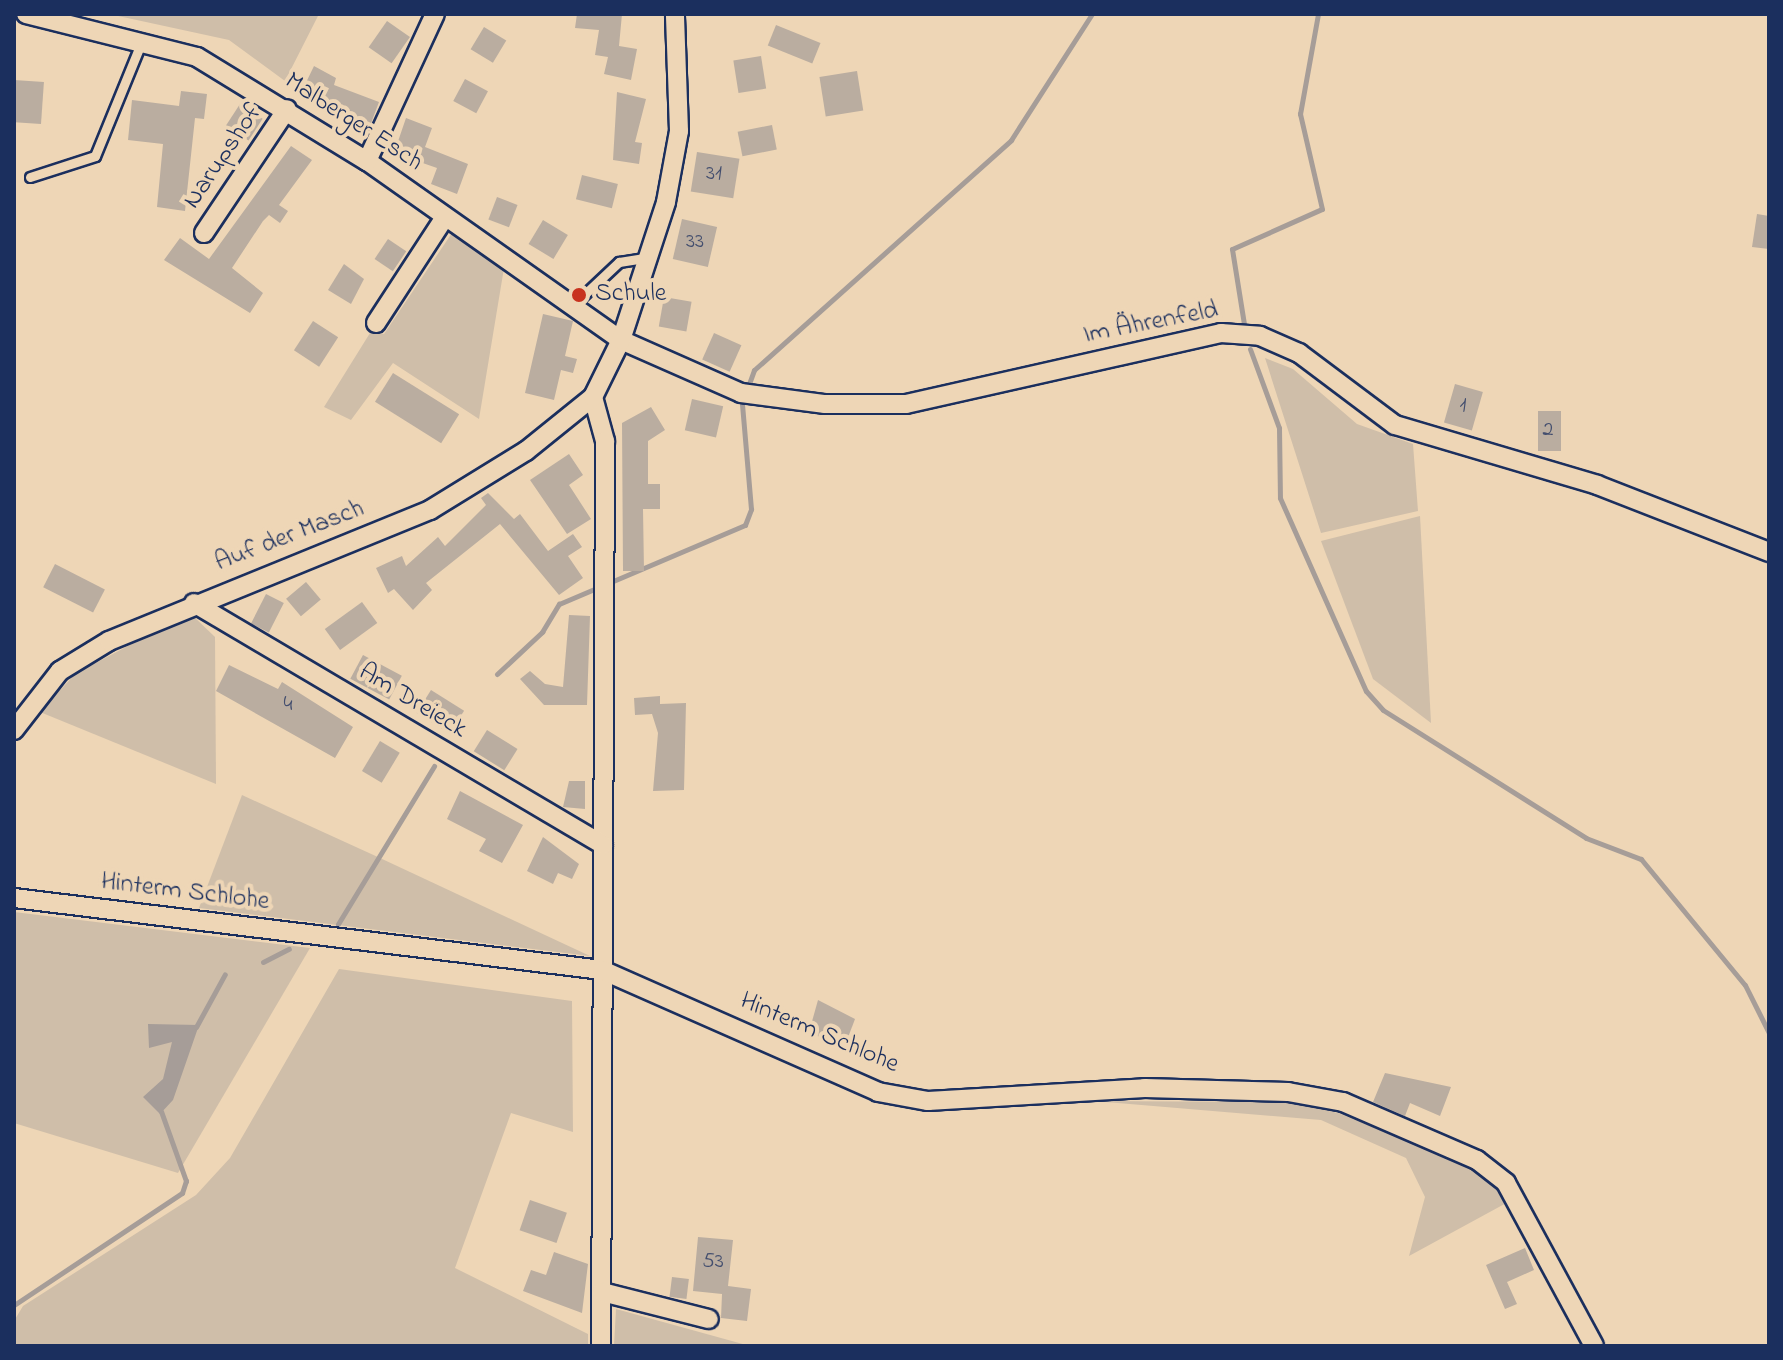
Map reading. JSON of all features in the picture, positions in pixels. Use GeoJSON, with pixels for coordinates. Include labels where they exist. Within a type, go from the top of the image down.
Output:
{"type":"FeatureCollection","features":[{"type":"Feature","properties":{"kind":"street","name":"Malberger Esch"},"geometry":{"type":"LineString","coordinates":[[26,14],[197,57],[287,109],[367,161],[621,340]]}},
{"type":"Feature","properties":{"kind":"street"},"geometry":{"type":"LineString","coordinates":[[367,161],[435,14]]}},
{"type":"Feature","properties":{"kind":"street"},"geometry":{"type":"LineString","coordinates":[[601,1346],[605,441],[593,397],[621,340],[643,258],[666,202],[679,131],[675,14]]}},
{"type":"Feature","properties":{"kind":"street","name":"Narupshof"},"geometry":{"type":"LineString","coordinates":[[204,233],[287,109]]}},
{"type":"Feature","properties":{"kind":"street"},"geometry":{"type":"LineString","coordinates":[[376,323],[445,217]]}},
{"type":"Feature","properties":{"kind":"street","name":"Im Ährenfeld"},"geometry":{"type":"LineString","coordinates":[[621,340],[749,394],[906,404],[1221,333],[1260,336],[1299,353],[1395,425],[1597,485],[1769,552]]}},
{"type":"Feature","properties":{"kind":"street","name":"Auf der Masch"},"geometry":{"type":"LineString","coordinates":[[14,730],[60,671],[194,603],[430,510],[526,451],[593,397]]}},
{"type":"Feature","properties":{"kind":"street","name":"Am Dreieck"},"geometry":{"type":"LineString","coordinates":[[194,603],[603,845]]}},
{"type":"Feature","properties":{"kind":"street","name":"Hinterm Schlohe"},"geometry":{"type":"LineString","coordinates":[[14,898],[602,970],[878,1092],[953,1103],[1145,1088],[1288,1092],[1343,1102],[1477,1160],[1506,1183],[1594,1346]]}},
{"type":"Feature","properties":{"kind":"street"},"geometry":{"type":"LineString","coordinates":[[602,1292],[709,1319]]}},
{"type":"Feature","properties":{"kind":"lane"},"geometry":{"type":"LineString","coordinates":[[30,177],[95,156],[141,43]]}},
{"type":"Feature","properties":{"kind":"lane"},"geometry":{"type":"LineString","coordinates":[[571,307],[619,262],[643,258]]}},
{"type":"Feature","properties":{"kind":"shaded area"},"geometry":{"type":"Polygon","coordinates":[[[109,14],[319,14],[285,81],[229,40],[109,14]]]}},
{"type":"Feature","properties":{"kind":"shaded area"},"geometry":{"type":"Polygon","coordinates":[[[454,230],[504,268],[479,419],[393,363],[351,420],[324,407],[370,333],[384,334],[454,230]]]}},
{"type":"Feature","properties":{"kind":"shaded area"},"geometry":{"type":"Polygon","coordinates":[[[1265,358],[1293,369],[1357,424],[1413,444],[1418,511],[1321,533],[1265,358]]]}},
{"type":"Feature","properties":{"kind":"shaded area"},"geometry":{"type":"Polygon","coordinates":[[[1420,516],[1431,723],[1373,679],[1321,541],[1420,516]]]}},
{"type":"Feature","properties":{"kind":"shaded area"},"geometry":{"type":"Polygon","coordinates":[[[190,613],[215,637],[216,784],[40,712],[75,674],[190,613]]]}},
{"type":"Feature","properties":{"kind":"shaded area"},"geometry":{"type":"Polygon","coordinates":[[[242,795],[380,858],[590,956],[199,908],[242,795]]]}},
{"type":"Feature","properties":{"kind":"shaded area"},"geometry":{"type":"Polygon","coordinates":[[[14,912],[310,948],[178,1173],[14,1123],[14,912]]]}},
{"type":"Feature","properties":{"kind":"shaded area"},"geometry":{"type":"Polygon","coordinates":[[[339,969],[572,1001],[573,1132],[511,1113],[455,1268],[588,1334],[588,1346],[14,1346],[14,1321],[23,1306],[196,1195],[230,1158],[339,969]]]}},
{"type":"Feature","properties":{"kind":"shaded area"},"geometry":{"type":"Polygon","coordinates":[[[148,1024],[199,1025],[173,1100],[160,1114],[143,1097],[163,1079],[172,1042],[149,1048],[148,1024]]]}},
{"type":"Feature","properties":{"kind":"shaded area"},"geometry":{"type":"Polygon","coordinates":[[[1094,1101],[1286,1102],[1338,1113],[1474,1168],[1510,1201],[1409,1256],[1425,1197],[1406,1158],[1321,1120],[1094,1101]]]}},
{"type":"Feature","properties":{"kind":"shaded area"},"geometry":{"type":"Polygon","coordinates":[[[616,1309],[750,1346],[614,1346],[616,1309]]]}},
{"type":"Feature","properties":{"kind":"building"},"geometry":{"type":"Polygon","coordinates":[[[577,14],[622,14],[619,46],[637,49],[631,80],[604,74],[608,57],[595,55],[599,30],[575,28],[577,14]]]}},
{"type":"Feature","properties":{"kind":"building"},"geometry":{"type":"Polygon","coordinates":[[[387,21],[410,37],[392,63],[369,47],[387,21]]]}},
{"type":"Feature","properties":{"kind":"building"},"geometry":{"type":"Polygon","coordinates":[[[776,25],[821,43],[812,63],[768,45],[776,25]]]}},
{"type":"Feature","properties":{"kind":"building"},"geometry":{"type":"Polygon","coordinates":[[[484,27],[506,40],[493,63],[471,49],[484,27]]]}},
{"type":"Feature","properties":{"kind":"building"},"geometry":{"type":"Polygon","coordinates":[[[761,56],[766,89],[739,93],[733,60],[761,56]]]}},
{"type":"Feature","properties":{"kind":"building"},"geometry":{"type":"Polygon","coordinates":[[[314,66],[336,78],[334,85],[379,102],[370,126],[300,95],[314,66]]]}},
{"type":"Feature","properties":{"kind":"building"},"geometry":{"type":"Polygon","coordinates":[[[857,71],[863,111],[826,116],[819,77],[857,71]]]}},
{"type":"Feature","properties":{"kind":"building"},"geometry":{"type":"Polygon","coordinates":[[[465,79],[488,91],[476,113],[453,101],[465,79]]]}},
{"type":"Feature","properties":{"kind":"building"},"geometry":{"type":"Polygon","coordinates":[[[14,80],[44,82],[41,124],[14,122],[14,80]]]}},
{"type":"Feature","properties":{"kind":"building"},"geometry":{"type":"Polygon","coordinates":[[[181,91],[207,94],[204,119],[195,118],[185,211],[157,207],[163,144],[128,140],[132,100],[179,106],[181,91]]]}},
{"type":"Feature","properties":{"kind":"building"},"geometry":{"type":"Polygon","coordinates":[[[617,92],[646,99],[635,142],[642,143],[639,164],[613,160],[617,92]]]}},
{"type":"Feature","properties":{"kind":"building"},"geometry":{"type":"Polygon","coordinates":[[[240,104],[263,119],[248,141],[226,126],[240,104]]]}},
{"type":"Feature","properties":{"kind":"building"},"geometry":{"type":"Polygon","coordinates":[[[406,118],[432,128],[425,147],[468,164],[457,194],[431,184],[437,168],[394,153],[406,118]]]}},
{"type":"Feature","properties":{"kind":"building"},"geometry":{"type":"Polygon","coordinates":[[[772,125],[777,150],[742,156],[738,132],[772,125]]]}},
{"type":"Feature","properties":{"kind":"building"},"geometry":{"type":"Polygon","coordinates":[[[291,146],[312,160],[279,205],[288,211],[280,223],[269,215],[263,221],[232,268],[263,293],[250,313],[164,260],[180,238],[209,259],[291,146]]]}},
{"type":"Feature","properties":{"kind":"building"},"geometry":{"type":"Polygon","coordinates":[[[697,152],[739,159],[733,198],[691,192],[697,152]]]}},
{"type":"Feature","properties":{"kind":"building"},"geometry":{"type":"Polygon","coordinates":[[[582,175],[618,184],[612,208],[576,199],[582,175]]]}},
{"type":"Feature","properties":{"kind":"building"},"geometry":{"type":"Polygon","coordinates":[[[497,197],[518,205],[509,227],[488,219],[497,197]]]}},
{"type":"Feature","properties":{"kind":"building"},"geometry":{"type":"Polygon","coordinates":[[[1757,214],[1769,216],[1769,249],[1752,247],[1757,214]]]}},
{"type":"Feature","properties":{"kind":"building"},"geometry":{"type":"Polygon","coordinates":[[[682,219],[717,227],[708,267],[673,259],[682,219]]]}},
{"type":"Feature","properties":{"kind":"building"},"geometry":{"type":"Polygon","coordinates":[[[543,220],[568,235],[553,259],[529,244],[543,220]]]}},
{"type":"Feature","properties":{"kind":"building"},"geometry":{"type":"Polygon","coordinates":[[[388,239],[406,251],[393,271],[375,259],[388,239]]]}},
{"type":"Feature","properties":{"kind":"building"},"geometry":{"type":"Polygon","coordinates":[[[344,264],[364,279],[351,304],[328,290],[344,264]]]}},
{"type":"Feature","properties":{"kind":"building"},"geometry":{"type":"Polygon","coordinates":[[[664,297],[692,302],[686,331],[659,327],[664,297]]]}},
{"type":"Feature","properties":{"kind":"building"},"geometry":{"type":"Polygon","coordinates":[[[543,314],[573,321],[565,356],[577,359],[573,373],[561,370],[554,400],[525,393],[543,314]]]}},
{"type":"Feature","properties":{"kind":"building"},"geometry":{"type":"Polygon","coordinates":[[[313,321],[338,337],[319,367],[294,350],[313,321]]]}},
{"type":"Feature","properties":{"kind":"building"},"geometry":{"type":"Polygon","coordinates":[[[714,333],[741,345],[730,372],[702,359],[714,333]]]}},
{"type":"Feature","properties":{"kind":"building"},"geometry":{"type":"Polygon","coordinates":[[[393,373],[459,414],[441,443],[375,402],[393,373]]]}},
{"type":"Feature","properties":{"kind":"building"},"geometry":{"type":"Polygon","coordinates":[[[1455,384],[1483,392],[1472,430],[1444,422],[1455,384]]]}},
{"type":"Feature","properties":{"kind":"building"},"geometry":{"type":"Polygon","coordinates":[[[692,399],[723,406],[716,437],[685,430],[692,399]]]}},
{"type":"Feature","properties":{"kind":"building"},"geometry":{"type":"Polygon","coordinates":[[[651,407],[665,430],[648,441],[648,484],[660,484],[660,509],[643,509],[644,571],[623,571],[622,423],[651,407]]]}},
{"type":"Feature","properties":{"kind":"building"},"geometry":{"type":"Polygon","coordinates":[[[1538,411],[1561,411],[1561,451],[1538,451],[1538,411]]]}},
{"type":"Feature","properties":{"kind":"building"},"geometry":{"type":"Polygon","coordinates":[[[569,454],[583,475],[569,485],[591,519],[567,534],[530,480],[569,454]]]}},
{"type":"Feature","properties":{"kind":"building"},"geometry":{"type":"Polygon","coordinates":[[[488,493],[514,519],[520,514],[548,551],[573,534],[582,547],[568,556],[583,578],[559,595],[500,524],[426,583],[432,590],[413,610],[394,589],[388,593],[376,568],[402,556],[406,566],[438,537],[445,546],[486,505],[481,498],[488,493]]]}},
{"type":"Feature","properties":{"kind":"building"},"geometry":{"type":"Polygon","coordinates":[[[55,564],[105,589],[93,613],[43,587],[55,564]]]}},
{"type":"Feature","properties":{"kind":"building"},"geometry":{"type":"Polygon","coordinates":[[[306,582],[321,600],[301,616],[286,599],[306,582]]]}},
{"type":"Feature","properties":{"kind":"building"},"geometry":{"type":"Polygon","coordinates":[[[266,594],[284,603],[269,632],[251,623],[266,594]]]}},
{"type":"Feature","properties":{"kind":"building"},"geometry":{"type":"Polygon","coordinates":[[[362,602],[377,623],[340,650],[325,629],[362,602]]]}},
{"type":"Feature","properties":{"kind":"building"},"geometry":{"type":"Polygon","coordinates":[[[569,615],[590,616],[587,705],[544,705],[520,679],[530,671],[545,684],[563,687],[569,615]]]}},
{"type":"Feature","properties":{"kind":"building"},"geometry":{"type":"Polygon","coordinates":[[[363,655],[402,676],[389,699],[350,679],[363,655]]]}},
{"type":"Feature","properties":{"kind":"building"},"geometry":{"type":"Polygon","coordinates":[[[229,665],[278,689],[282,682],[353,727],[335,758],[216,691],[229,665]]]}},
{"type":"Feature","properties":{"kind":"building"},"geometry":{"type":"Polygon","coordinates":[[[431,690],[464,711],[450,734],[417,713],[431,690]]]}},
{"type":"Feature","properties":{"kind":"building"},"geometry":{"type":"Polygon","coordinates":[[[660,696],[660,704],[686,703],[684,790],[653,791],[658,733],[652,714],[635,715],[634,698],[660,696]]]}},
{"type":"Feature","properties":{"kind":"building"},"geometry":{"type":"Polygon","coordinates":[[[487,730],[518,749],[504,770],[474,751],[487,730]]]}},
{"type":"Feature","properties":{"kind":"building"},"geometry":{"type":"Polygon","coordinates":[[[380,741],[400,753],[382,783],[362,771],[380,741]]]}},
{"type":"Feature","properties":{"kind":"building"},"geometry":{"type":"Polygon","coordinates":[[[569,781],[585,781],[585,809],[563,807],[569,781]]]}},
{"type":"Feature","properties":{"kind":"building"},"geometry":{"type":"Polygon","coordinates":[[[460,791],[523,825],[502,863],[479,851],[486,839],[447,819],[460,791]]]}},
{"type":"Feature","properties":{"kind":"building"},"geometry":{"type":"Polygon","coordinates":[[[543,837],[579,864],[572,879],[558,873],[553,884],[527,871],[543,837]]]}},
{"type":"Feature","properties":{"kind":"building"},"geometry":{"type":"Polygon","coordinates":[[[818,1000],[855,1019],[844,1048],[809,1032],[818,1000]]]}},
{"type":"Feature","properties":{"kind":"building"},"geometry":{"type":"Polygon","coordinates":[[[1385,1073],[1451,1087],[1440,1116],[1410,1103],[1405,1116],[1373,1102],[1385,1073]]]}},
{"type":"Feature","properties":{"kind":"building"},"geometry":{"type":"Polygon","coordinates":[[[530,1200],[567,1213],[556,1243],[520,1230],[530,1200]]]}},
{"type":"Feature","properties":{"kind":"building"},"geometry":{"type":"Polygon","coordinates":[[[698,1237],[733,1240],[728,1286],[751,1289],[747,1321],[721,1318],[722,1294],[693,1291],[698,1237]]]}},
{"type":"Feature","properties":{"kind":"building"},"geometry":{"type":"Polygon","coordinates":[[[1525,1248],[1534,1270],[1507,1282],[1517,1304],[1505,1309],[1486,1265],[1525,1248]]]}},
{"type":"Feature","properties":{"kind":"building"},"geometry":{"type":"Polygon","coordinates":[[[554,1252],[588,1264],[582,1313],[523,1291],[531,1270],[546,1275],[554,1252]]]}},
{"type":"Feature","properties":{"kind":"building"},"geometry":{"type":"Polygon","coordinates":[[[672,1277],[689,1279],[686,1299],[670,1297],[672,1277]]]}},
{"type":"Feature","properties":{"kind":"waterway"},"geometry":{"type":"LineString","coordinates":[[497,674],[542,632],[559,604],[745,525],[751,509],[742,403],[754,370],[1011,140],[1092,14]]}},
{"type":"Feature","properties":{"kind":"waterway"},"geometry":{"type":"LineString","coordinates":[[1244,324],[1232,249],[1322,209],[1300,114],[1318,14]]}},
{"type":"Feature","properties":{"kind":"waterway"},"geometry":{"type":"LineString","coordinates":[[1250,349],[1279,428],[1280,498],[1366,691],[1383,710],[1586,838],[1641,859],[1745,985],[1769,1033]]}},
{"type":"Feature","properties":{"kind":"waterway"},"geometry":{"type":"LineString","coordinates":[[338,924],[434,766]]}},
{"type":"Feature","properties":{"kind":"waterway"},"geometry":{"type":"LineString","coordinates":[[263,962],[289,949]]}},
{"type":"Feature","properties":{"kind":"waterway"},"geometry":{"type":"LineString","coordinates":[[196,1027],[225,974]]}},
{"type":"Feature","properties":{"kind":"waterway"},"geometry":{"type":"LineString","coordinates":[[14,1305],[182,1193],[186,1181],[161,1111]]}},
{"type":"Feature","properties":{"kind":"place","name":"Schule"},"geometry":{"type":"Point","coordinates":[579,295]}}]}
